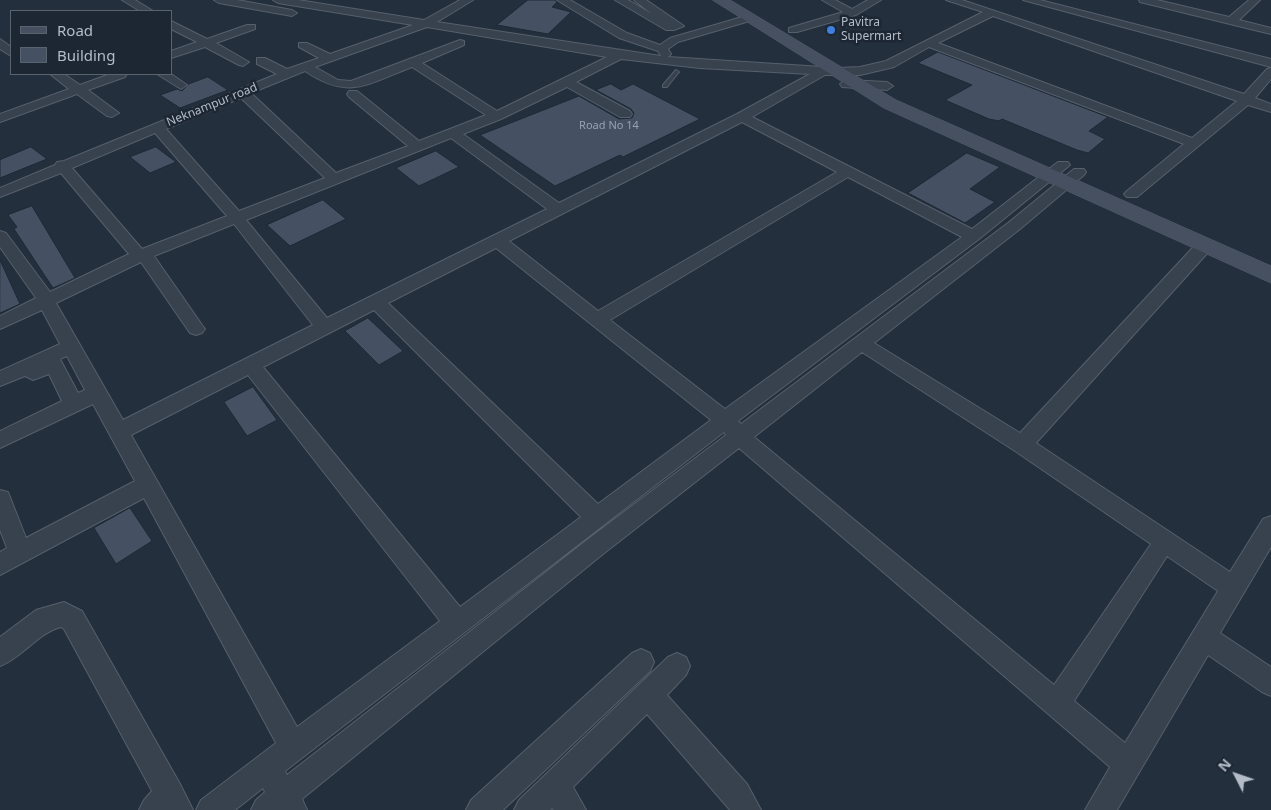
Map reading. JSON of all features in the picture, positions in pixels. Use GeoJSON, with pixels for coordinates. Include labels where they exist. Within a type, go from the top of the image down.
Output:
{"type":"FeatureCollection","features":[{"type":"Feature","properties":{"kind":"street"},"geometry":{"type":"LineString","coordinates":[[127,0],[146,10]]}},
{"type":"Feature","properties":{"kind":"street"},"geometry":{"type":"LineString","coordinates":[[219,0],[465,44],[353,85],[343,86],[334,84],[306,66]]}},
{"type":"Feature","properties":{"kind":"street"},"geometry":{"type":"LineString","coordinates":[[278,0],[619,56],[663,54],[829,72],[858,78],[886,86],[1205,245],[1271,275]]}},
{"type":"Feature","properties":{"kind":"street","name":"Neknampur road"},"geometry":{"type":"LineString","coordinates":[[0,192],[283,72],[306,66],[325,56],[426,24],[468,0]]}},
{"type":"Feature","properties":{"kind":"street"},"geometry":{"type":"LineString","coordinates":[[562,0],[627,37],[663,54]]}},
{"type":"Feature","properties":{"kind":"street"},"geometry":{"type":"LineString","coordinates":[[620,0],[670,28],[678,26],[639,0]]}},
{"type":"Feature","properties":{"kind":"street"},"geometry":{"type":"LineString","coordinates":[[720,0],[746,9],[793,30],[858,78],[913,115],[1064,174],[1132,194],[1193,220]]}},
{"type":"Feature","properties":{"kind":"street"},"geometry":{"type":"LineString","coordinates":[[827,0],[852,13]]}},
{"type":"Feature","properties":{"kind":"street"},"geometry":{"type":"LineString","coordinates":[[793,30],[852,13],[876,0]]}},
{"type":"Feature","properties":{"kind":"street"},"geometry":{"type":"LineString","coordinates":[[951,0],[1271,108]]}},
{"type":"Feature","properties":{"kind":"street"},"geometry":{"type":"LineString","coordinates":[[582,62],[676,72],[807,82],[858,78],[890,64],[984,11],[992,0]]}},
{"type":"Feature","properties":{"kind":"street"},"geometry":{"type":"LineString","coordinates":[[1028,0],[1271,64]]}},
{"type":"Feature","properties":{"kind":"street"},"geometry":{"type":"LineString","coordinates":[[1144,0],[1271,31]]}},
{"type":"Feature","properties":{"kind":"street"},"geometry":{"type":"LineString","coordinates":[[1231,21],[1255,0]]}},
{"type":"Feature","properties":{"kind":"street"},"geometry":{"type":"LineString","coordinates":[[663,54],[674,40],[746,9]]}},
{"type":"Feature","properties":{"kind":"street"},"geometry":{"type":"LineString","coordinates":[[746,9],[829,72]]}},
{"type":"Feature","properties":{"kind":"street"},"geometry":{"type":"LineString","coordinates":[[172,25],[243,62]]}},
{"type":"Feature","properties":{"kind":"street"},"geometry":{"type":"LineString","coordinates":[[172,55],[250,27]]}},
{"type":"Feature","properties":{"kind":"street"},"geometry":{"type":"LineString","coordinates":[[0,42],[9,60]]}},
{"type":"Feature","properties":{"kind":"street"},"geometry":{"type":"LineString","coordinates":[[928,43],[1193,143]]}},
{"type":"Feature","properties":{"kind":"street"},"geometry":{"type":"LineString","coordinates":[[303,44],[325,56]]}},
{"type":"Feature","properties":{"kind":"street"},"geometry":{"type":"LineString","coordinates":[[261,61],[283,72],[325,56],[347,45]]}},
{"type":"Feature","properties":{"kind":"street"},"geometry":{"type":"LineString","coordinates":[[0,323],[142,255],[496,116],[619,56]]}},
{"type":"Feature","properties":{"kind":"street"},"geometry":{"type":"LineString","coordinates":[[413,62],[496,116]]}},
{"type":"Feature","properties":{"kind":"street"},"geometry":{"type":"LineString","coordinates":[[118,432],[829,72]]}},
{"type":"Feature","properties":{"kind":"street"},"geometry":{"type":"LineString","coordinates":[[1132,194],[1246,100],[1271,72]]}},
{"type":"Feature","properties":{"kind":"street"},"geometry":{"type":"LineString","coordinates":[[58,75],[112,113]]}},
{"type":"Feature","properties":{"kind":"street"},"geometry":{"type":"LineString","coordinates":[[0,105],[6,116],[118,75]]}},
{"type":"Feature","properties":{"kind":"street"},"geometry":{"type":"LineString","coordinates":[[165,75],[181,84]]}},
{"type":"Feature","properties":{"kind":"street"},"geometry":{"type":"LineString","coordinates":[[567,82],[625,114]]}},
{"type":"Feature","properties":{"kind":"street"},"geometry":{"type":"LineString","coordinates":[[238,90],[334,179]]}},
{"type":"Feature","properties":{"kind":"street"},"geometry":{"type":"LineString","coordinates":[[353,94],[417,146]]}},
{"type":"Feature","properties":{"kind":"street"},"geometry":{"type":"LineString","coordinates":[[742,117],[973,236]]}},
{"type":"Feature","properties":{"kind":"street"},"geometry":{"type":"LineString","coordinates":[[157,127],[236,217],[325,328]]}},
{"type":"Feature","properties":{"kind":"street"},"geometry":{"type":"LineString","coordinates":[[452,133],[558,210]]}},
{"type":"Feature","properties":{"kind":"street"},"geometry":{"type":"LineString","coordinates":[[62,165],[142,255],[196,329]]}},
{"type":"Feature","properties":{"kind":"street"},"geometry":{"type":"LineString","coordinates":[[598,319],[847,172]]}},
{"type":"Feature","properties":{"kind":"street"},"geometry":{"type":"LineString","coordinates":[[267,768],[281,806],[587,553],[732,428],[973,236],[1064,174]]}},
{"type":"Feature","properties":{"kind":"street"},"geometry":{"type":"LineString","coordinates":[[211,810],[597,518],[861,343],[1014,226],[1064,174]]}},
{"type":"Feature","properties":{"kind":"street"},"geometry":{"type":"LineString","coordinates":[[0,236],[46,302],[72,346],[146,486],[293,748]]}},
{"type":"Feature","properties":{"kind":"street"},"geometry":{"type":"LineString","coordinates":[[498,241],[732,428],[1128,764]]}},
{"type":"Feature","properties":{"kind":"street"},"geometry":{"type":"LineString","coordinates":[[1022,445],[1205,245]]}},
{"type":"Feature","properties":{"kind":"street"},"geometry":{"type":"LineString","coordinates":[[376,302],[597,518]]}},
{"type":"Feature","properties":{"kind":"street"},"geometry":{"type":"LineString","coordinates":[[861,343],[1022,445],[1234,588]]}},
{"type":"Feature","properties":{"kind":"street"},"geometry":{"type":"LineString","coordinates":[[0,379],[72,346]]}},
{"type":"Feature","properties":{"kind":"street"},"geometry":{"type":"LineString","coordinates":[[28,366],[32,374],[53,364],[74,404]]}},
{"type":"Feature","properties":{"kind":"street"},"geometry":{"type":"LineString","coordinates":[[251,365],[458,624]]}},
{"type":"Feature","properties":{"kind":"street"},"geometry":{"type":"LineString","coordinates":[[0,440],[97,392]]}},
{"type":"Feature","properties":{"kind":"street"},"geometry":{"type":"LineString","coordinates":[[0,564],[146,486]]}},
{"type":"Feature","properties":{"kind":"street"},"geometry":{"type":"LineString","coordinates":[[0,499],[20,553]]}},
{"type":"Feature","properties":{"kind":"street"},"geometry":{"type":"LineString","coordinates":[[1100,810],[1271,526]]}},
{"type":"Feature","properties":{"kind":"street"},"geometry":{"type":"LineString","coordinates":[[1057,704],[1156,553]]}},
{"type":"Feature","properties":{"kind":"street"},"geometry":{"type":"LineString","coordinates":[[0,653],[45,619],[64,614],[73,620],[167,805]]}},
{"type":"Feature","properties":{"kind":"street"},"geometry":{"type":"LineString","coordinates":[[1204,637],[1271,683]]}},
{"type":"Feature","properties":{"kind":"street"},"geometry":{"type":"LineString","coordinates":[[481,810],[641,662]]}},
{"type":"Feature","properties":{"kind":"street"},"geometry":{"type":"LineString","coordinates":[[543,796],[677,666]]}},
{"type":"Feature","properties":{"kind":"street"},"geometry":{"type":"LineString","coordinates":[[648,694],[737,794],[746,810]]}},
{"type":"Feature","properties":{"kind":"street"},"geometry":{"type":"LineString","coordinates":[[527,767],[543,796],[571,810]]}},
{"type":"Feature","properties":{"kind":"lane"},"geometry":{"type":"LineString","coordinates":[[665,86],[676,72]]}},
{"type":"Feature","properties":{"kind":"building"},"geometry":{"type":"Polygon","coordinates":[[[528,0],[555,0],[557,2],[552,7],[571,12],[548,34],[497,25],[528,0]]]}},
{"type":"Feature","properties":{"kind":"building"},"geometry":{"type":"Polygon","coordinates":[[[938,52],[1108,117],[1089,131],[1105,139],[1088,153],[1002,119],[999,121],[989,119],[945,100],[972,85],[918,63],[938,52]]]}},
{"type":"Feature","properties":{"kind":"building"},"geometry":{"type":"Polygon","coordinates":[[[208,77],[228,90],[180,108],[160,95],[177,89],[182,91],[189,84],[208,77]]]}},
{"type":"Feature","properties":{"kind":"building"},"geometry":{"type":"Polygon","coordinates":[[[611,84],[621,90],[633,84],[700,119],[623,157],[620,155],[555,186],[480,135],[579,96],[619,119],[632,118],[634,113],[631,109],[596,90],[611,84]]]}},
{"type":"Feature","properties":{"kind":"building"},"geometry":{"type":"Polygon","coordinates":[[[31,147],[47,159],[0,178],[0,160],[31,147]]]}},
{"type":"Feature","properties":{"kind":"building"},"geometry":{"type":"Polygon","coordinates":[[[156,147],[176,162],[150,173],[130,157],[156,147]]]}},
{"type":"Feature","properties":{"kind":"building"},"geometry":{"type":"Polygon","coordinates":[[[436,151],[459,167],[419,186],[396,168],[436,151]]]}},
{"type":"Feature","properties":{"kind":"building"},"geometry":{"type":"Polygon","coordinates":[[[967,153],[1000,167],[970,189],[995,202],[965,223],[908,193],[967,153]]]}},
{"type":"Feature","properties":{"kind":"building"},"geometry":{"type":"Polygon","coordinates":[[[323,200],[346,219],[290,246],[267,225],[323,200]]]}},
{"type":"Feature","properties":{"kind":"building"},"geometry":{"type":"Polygon","coordinates":[[[32,206],[75,278],[53,288],[14,229],[17,227],[8,215],[32,206]]]}},
{"type":"Feature","properties":{"kind":"building"},"geometry":{"type":"Polygon","coordinates":[[[0,260],[20,304],[0,313],[0,260]]]}},
{"type":"Feature","properties":{"kind":"building"},"geometry":{"type":"Polygon","coordinates":[[[368,318],[403,351],[379,365],[345,331],[368,318]]]}},
{"type":"Feature","properties":{"kind":"building"},"geometry":{"type":"Polygon","coordinates":[[[253,387],[277,420],[247,436],[224,402],[253,387]]]}},
{"type":"Feature","properties":{"kind":"building"},"geometry":{"type":"Polygon","coordinates":[[[130,508],[152,541],[116,564],[94,528],[130,508]]]}},
{"type":"Feature","properties":{"kind":"place","name":"Pavitra Supermart"},"geometry":{"type":"Point","coordinates":[831,30]}}]}
